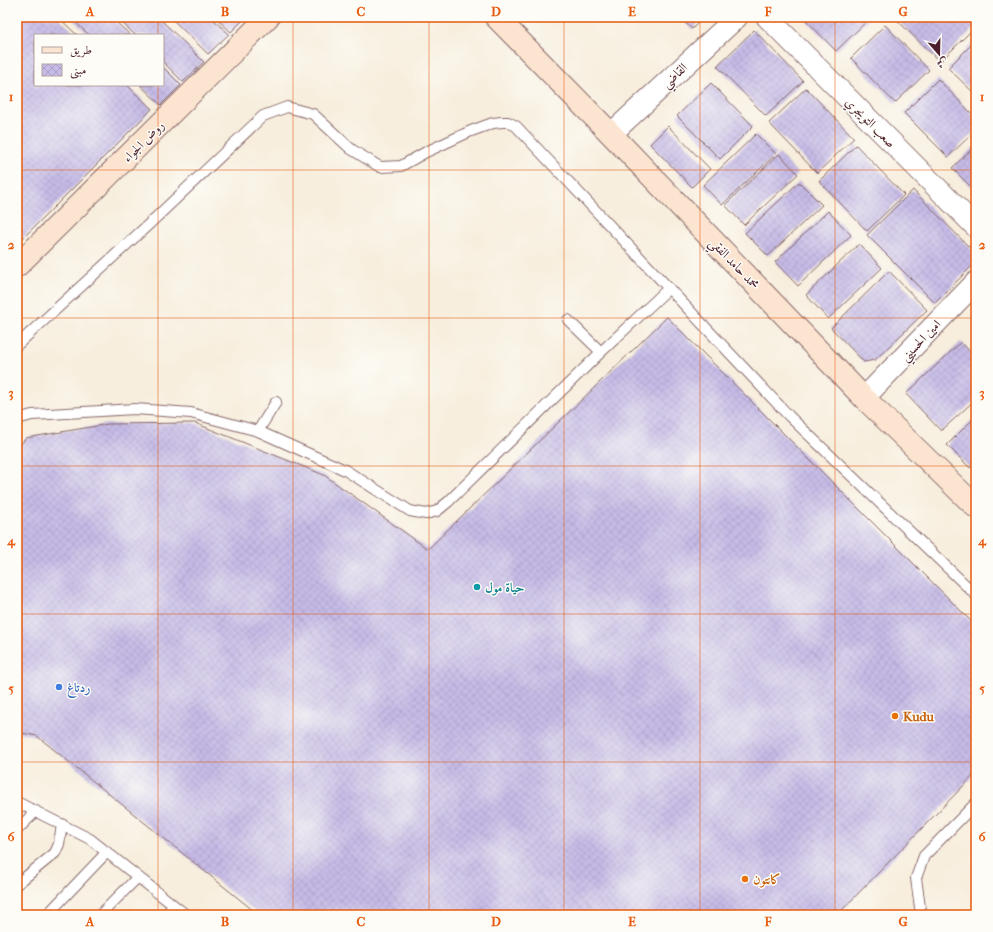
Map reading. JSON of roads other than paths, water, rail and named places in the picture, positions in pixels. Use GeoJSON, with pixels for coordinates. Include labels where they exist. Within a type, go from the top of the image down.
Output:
{"type":"FeatureCollection","features":[{"type":"Feature","properties":{"kind":"street","name":"روض الجواء"},"geometry":{"type":"LineString","coordinates":[[17,266],[268,17]]}},
{"type":"Feature","properties":{"kind":"street","name":"محمد حامد الفقي"},"geometry":{"type":"LineString","coordinates":[[496,17],[611,134],[864,398],[976,507]]}},
{"type":"Feature","properties":{"kind":"street","name":"القاضي"},"geometry":{"type":"LineString","coordinates":[[611,134],[736,17]]}},
{"type":"Feature","properties":{"kind":"street","name":"صعب التويجري"},"geometry":{"type":"LineString","coordinates":[[767,17],[976,227]]}},
{"type":"Feature","properties":{"kind":"street","name":"امين الحسيني"},"geometry":{"type":"LineString","coordinates":[[864,398],[976,282]]}},
{"type":"Feature","properties":{"kind":"lane"},"geometry":{"type":"LineString","coordinates":[[17,345],[148,225],[263,116],[287,106],[313,114],[350,149],[380,167],[401,166],[426,152],[471,131],[493,123],[508,122],[516,126],[790,416],[976,595]]}},
{"type":"Feature","properties":{"kind":"lane"},"geometry":{"type":"LineString","coordinates":[[17,419],[32,415],[135,409],[191,413],[258,431],[345,470],[410,511],[426,514],[437,511],[448,502],[601,352],[669,288]]}},
{"type":"Feature","properties":{"kind":"lane"},"geometry":{"type":"LineString","coordinates":[[568,320],[601,352]]}},
{"type":"Feature","properties":{"kind":"lane"},"geometry":{"type":"LineString","coordinates":[[258,431],[276,402]]}},
{"type":"Feature","properties":{"kind":"lane"},"geometry":{"type":"LineString","coordinates":[[17,802],[90,839],[186,915]]}},
{"type":"Feature","properties":{"kind":"lane"},"geometry":{"type":"LineString","coordinates":[[921,915],[916,878],[924,856],[976,802]]}},
{"type":"Feature","properties":{"kind":"lane"},"geometry":{"type":"LineString","coordinates":[[17,830],[36,811]]}},
{"type":"Feature","properties":{"kind":"lane"},"geometry":{"type":"LineString","coordinates":[[17,884],[55,852],[59,844],[62,824]]}},
{"type":"Feature","properties":{"kind":"lane"},"geometry":{"type":"LineString","coordinates":[[47,915],[107,852]]}},
{"type":"Feature","properties":{"kind":"lane"},"geometry":{"type":"LineString","coordinates":[[100,915],[138,877]]}},
{"type":"Feature","properties":{"kind":"lane"},"geometry":{"type":"LineString","coordinates":[[165,915],[174,906]]}},
{"type":"Feature","properties":{"kind":"place","name":"حياة مول"},"geometry":{"type":"Point","coordinates":[477,587]}},
{"type":"Feature","properties":{"kind":"place","name":"ردتاغ"},"geometry":{"type":"Point","coordinates":[59,687]}},
{"type":"Feature","properties":{"kind":"place","name":"Kudu"},"geometry":{"type":"Point","coordinates":[895,716]}},
{"type":"Feature","properties":{"kind":"place","name":"كانتون"},"geometry":{"type":"Point","coordinates":[745,879]}}]}
